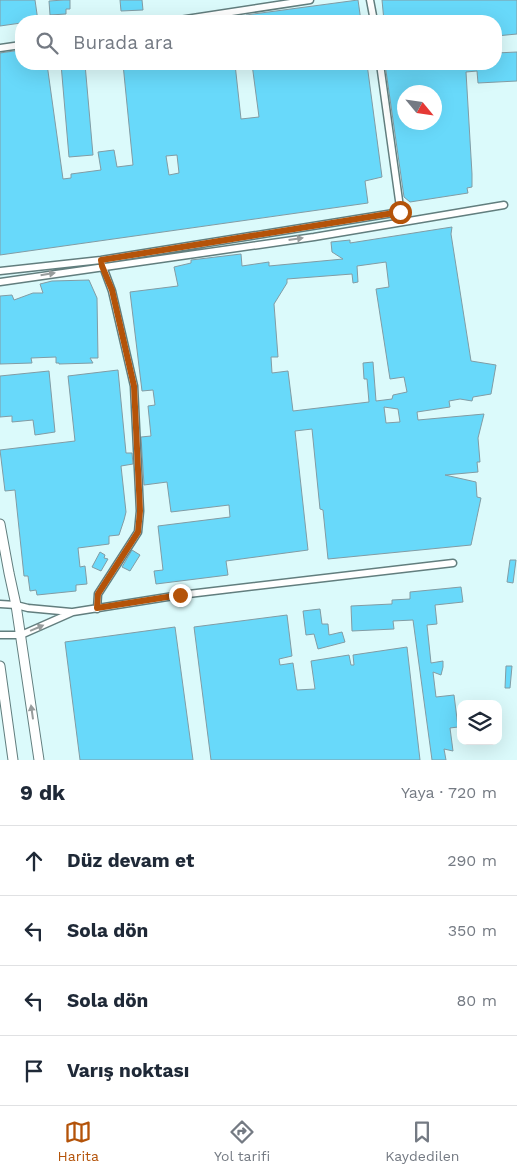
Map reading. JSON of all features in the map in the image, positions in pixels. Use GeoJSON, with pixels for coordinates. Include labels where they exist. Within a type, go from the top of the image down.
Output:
{"type":"FeatureCollection","features":[{"type":"Feature","properties":{"kind":"street"},"geometry":{"type":"LineString","coordinates":[[212,15],[310,0]]}},
{"type":"Feature","properties":{"kind":"street"},"geometry":{"type":"LineString","coordinates":[[370,0],[373,15]]}},
{"type":"Feature","properties":{"kind":"street"},"geometry":{"type":"LineString","coordinates":[[0,48],[15,46]]}},
{"type":"Feature","properties":{"kind":"street"},"geometry":{"type":"LineString","coordinates":[[381,70],[402,222]]}},
{"type":"Feature","properties":{"kind":"street"},"geometry":{"type":"LineString","coordinates":[[0,271],[101,263],[314,236],[504,205]]}},
{"type":"Feature","properties":{"kind":"street"},"geometry":{"type":"LineString","coordinates":[[0,282],[400,212]]}},
{"type":"Feature","properties":{"kind":"street"},"geometry":{"type":"LineString","coordinates":[[97,608],[98,594],[138,532],[140,511],[134,386],[112,290],[101,263]]}},
{"type":"Feature","properties":{"kind":"street"},"geometry":{"type":"LineString","coordinates":[[0,524],[21,635],[38,760]]}},
{"type":"Feature","properties":{"kind":"street"},"geometry":{"type":"LineString","coordinates":[[0,635],[21,635],[73,612],[97,608],[180,595],[453,563]]}},
{"type":"Feature","properties":{"kind":"street"},"geometry":{"type":"LineString","coordinates":[[0,604],[73,612]]}},
{"type":"Feature","properties":{"kind":"street"},"geometry":{"type":"LineString","coordinates":[[0,666],[13,760]]}},
{"type":"Feature","properties":{"kind":"building"},"geometry":{"type":"Polygon","coordinates":[[[0,0],[35,0],[37,15],[15,15],[15,24],[0,26],[0,0]]]}},
{"type":"Feature","properties":{"kind":"building"},"geometry":{"type":"Polygon","coordinates":[[[70,0],[70,9],[66,9],[66,14],[50,15],[49,1],[70,0]]]}},
{"type":"Feature","properties":{"kind":"building"},"geometry":{"type":"Polygon","coordinates":[[[120,0],[142,0],[143,10],[121,11],[120,0]]]}},
{"type":"Feature","properties":{"kind":"building"},"geometry":{"type":"Polygon","coordinates":[[[358,0],[360,15],[246,15],[358,0]]]}},
{"type":"Feature","properties":{"kind":"building"},"geometry":{"type":"Polygon","coordinates":[[[382,0],[517,0],[517,34],[502,35],[502,15],[383,15],[382,0]]]}},
{"type":"Feature","properties":{"kind":"building"},"geometry":{"type":"Polygon","coordinates":[[[15,51],[15,70],[48,70],[63,179],[71,178],[71,174],[101,170],[98,152],[114,150],[117,167],[133,165],[124,70],[236,70],[241,119],[259,117],[253,70],[368,70],[382,177],[365,181],[368,203],[0,255],[0,53],[15,51]],[[177,155],[166,156],[169,175],[179,173],[177,155]]]}},
{"type":"Feature","properties":{"kind":"building"},"geometry":{"type":"Polygon","coordinates":[[[517,52],[517,81],[478,83],[477,71],[466,72],[472,174],[472,187],[467,188],[468,193],[410,202],[404,197],[386,70],[502,70],[502,53],[517,52]]]}},
{"type":"Feature","properties":{"kind":"building"},"geometry":{"type":"Polygon","coordinates":[[[62,70],[86,70],[93,155],[69,157],[62,70]]]}},
{"type":"Feature","properties":{"kind":"building"},"geometry":{"type":"Polygon","coordinates":[[[452,227],[451,234],[471,361],[496,365],[491,394],[473,397],[472,401],[460,399],[449,401],[450,407],[417,412],[418,420],[484,414],[478,438],[480,462],[477,462],[478,472],[445,475],[476,482],[477,497],[481,498],[471,545],[328,559],[323,510],[320,509],[312,429],[295,431],[308,550],[226,561],[228,575],[156,584],[154,571],[163,570],[158,526],[230,517],[229,505],[171,512],[167,482],[144,485],[141,437],[151,436],[148,406],[155,405],[153,390],[142,391],[130,292],[178,286],[174,267],[191,263],[191,260],[241,254],[242,266],[269,262],[269,266],[343,259],[332,252],[331,242],[350,240],[350,243],[452,227]],[[386,262],[357,266],[358,282],[353,283],[352,274],[287,279],[287,283],[274,304],[278,357],[271,357],[272,373],[288,371],[293,411],[369,402],[367,379],[364,379],[363,363],[373,362],[376,401],[392,399],[393,395],[407,392],[404,377],[390,379],[376,289],[389,287],[386,262]],[[384,407],[386,423],[400,422],[398,409],[384,407]]]}},
{"type":"Feature","properties":{"kind":"building"},"geometry":{"type":"Polygon","coordinates":[[[89,280],[97,298],[98,358],[90,358],[93,363],[59,364],[56,363],[56,357],[31,358],[32,363],[0,364],[0,296],[12,295],[14,300],[33,293],[43,293],[40,284],[52,281],[89,280]]]}},
{"type":"Feature","properties":{"kind":"building"},"geometry":{"type":"Polygon","coordinates":[[[118,370],[126,453],[132,453],[133,464],[121,466],[126,512],[119,535],[109,536],[109,544],[78,548],[80,567],[85,566],[87,584],[76,585],[76,591],[37,595],[36,590],[30,591],[28,576],[24,576],[15,490],[5,491],[0,450],[75,441],[68,376],[118,370]]]}},
{"type":"Feature","properties":{"kind":"building"},"geometry":{"type":"Polygon","coordinates":[[[49,371],[55,432],[35,435],[33,420],[12,422],[12,416],[0,417],[0,376],[49,371]]]}},
{"type":"Feature","properties":{"kind":"building"},"geometry":{"type":"Polygon","coordinates":[[[132,550],[140,555],[130,571],[122,567],[132,550]]]}},
{"type":"Feature","properties":{"kind":"building"},"geometry":{"type":"Polygon","coordinates":[[[100,552],[105,555],[104,558],[108,559],[101,571],[92,567],[100,552]]]}},
{"type":"Feature","properties":{"kind":"building"},"geometry":{"type":"Polygon","coordinates":[[[510,560],[516,560],[513,583],[507,582],[510,560]]]}},
{"type":"Feature","properties":{"kind":"building"},"geometry":{"type":"Polygon","coordinates":[[[461,587],[463,602],[435,605],[437,624],[427,625],[431,663],[443,661],[441,675],[433,672],[436,697],[454,695],[457,727],[450,728],[453,751],[444,749],[446,760],[432,760],[413,620],[393,621],[394,629],[352,631],[351,606],[392,604],[392,600],[410,599],[410,592],[461,587]]]}},
{"type":"Feature","properties":{"kind":"building"},"geometry":{"type":"Polygon","coordinates":[[[320,609],[322,624],[328,624],[329,635],[342,632],[345,642],[318,649],[314,634],[306,635],[303,611],[320,609]]]}},
{"type":"Feature","properties":{"kind":"building"},"geometry":{"type":"Polygon","coordinates":[[[287,615],[292,656],[279,659],[280,665],[293,663],[297,690],[315,689],[311,661],[349,655],[351,665],[354,665],[353,655],[407,647],[420,760],[211,760],[194,627],[287,615]]]}},
{"type":"Feature","properties":{"kind":"building"},"geometry":{"type":"Polygon","coordinates":[[[175,627],[193,760],[80,760],[65,642],[175,627]]]}},
{"type":"Feature","properties":{"kind":"building"},"geometry":{"type":"Polygon","coordinates":[[[506,666],[512,666],[510,688],[505,688],[506,666]]]}},
{"type":"Feature","properties":{"kind":"route"},"geometry":{"type":"LineString","coordinates":[[180,595],[97,608],[98,594],[107,583],[138,532],[140,511],[134,386],[112,290],[101,260],[400,212]]}}]}
